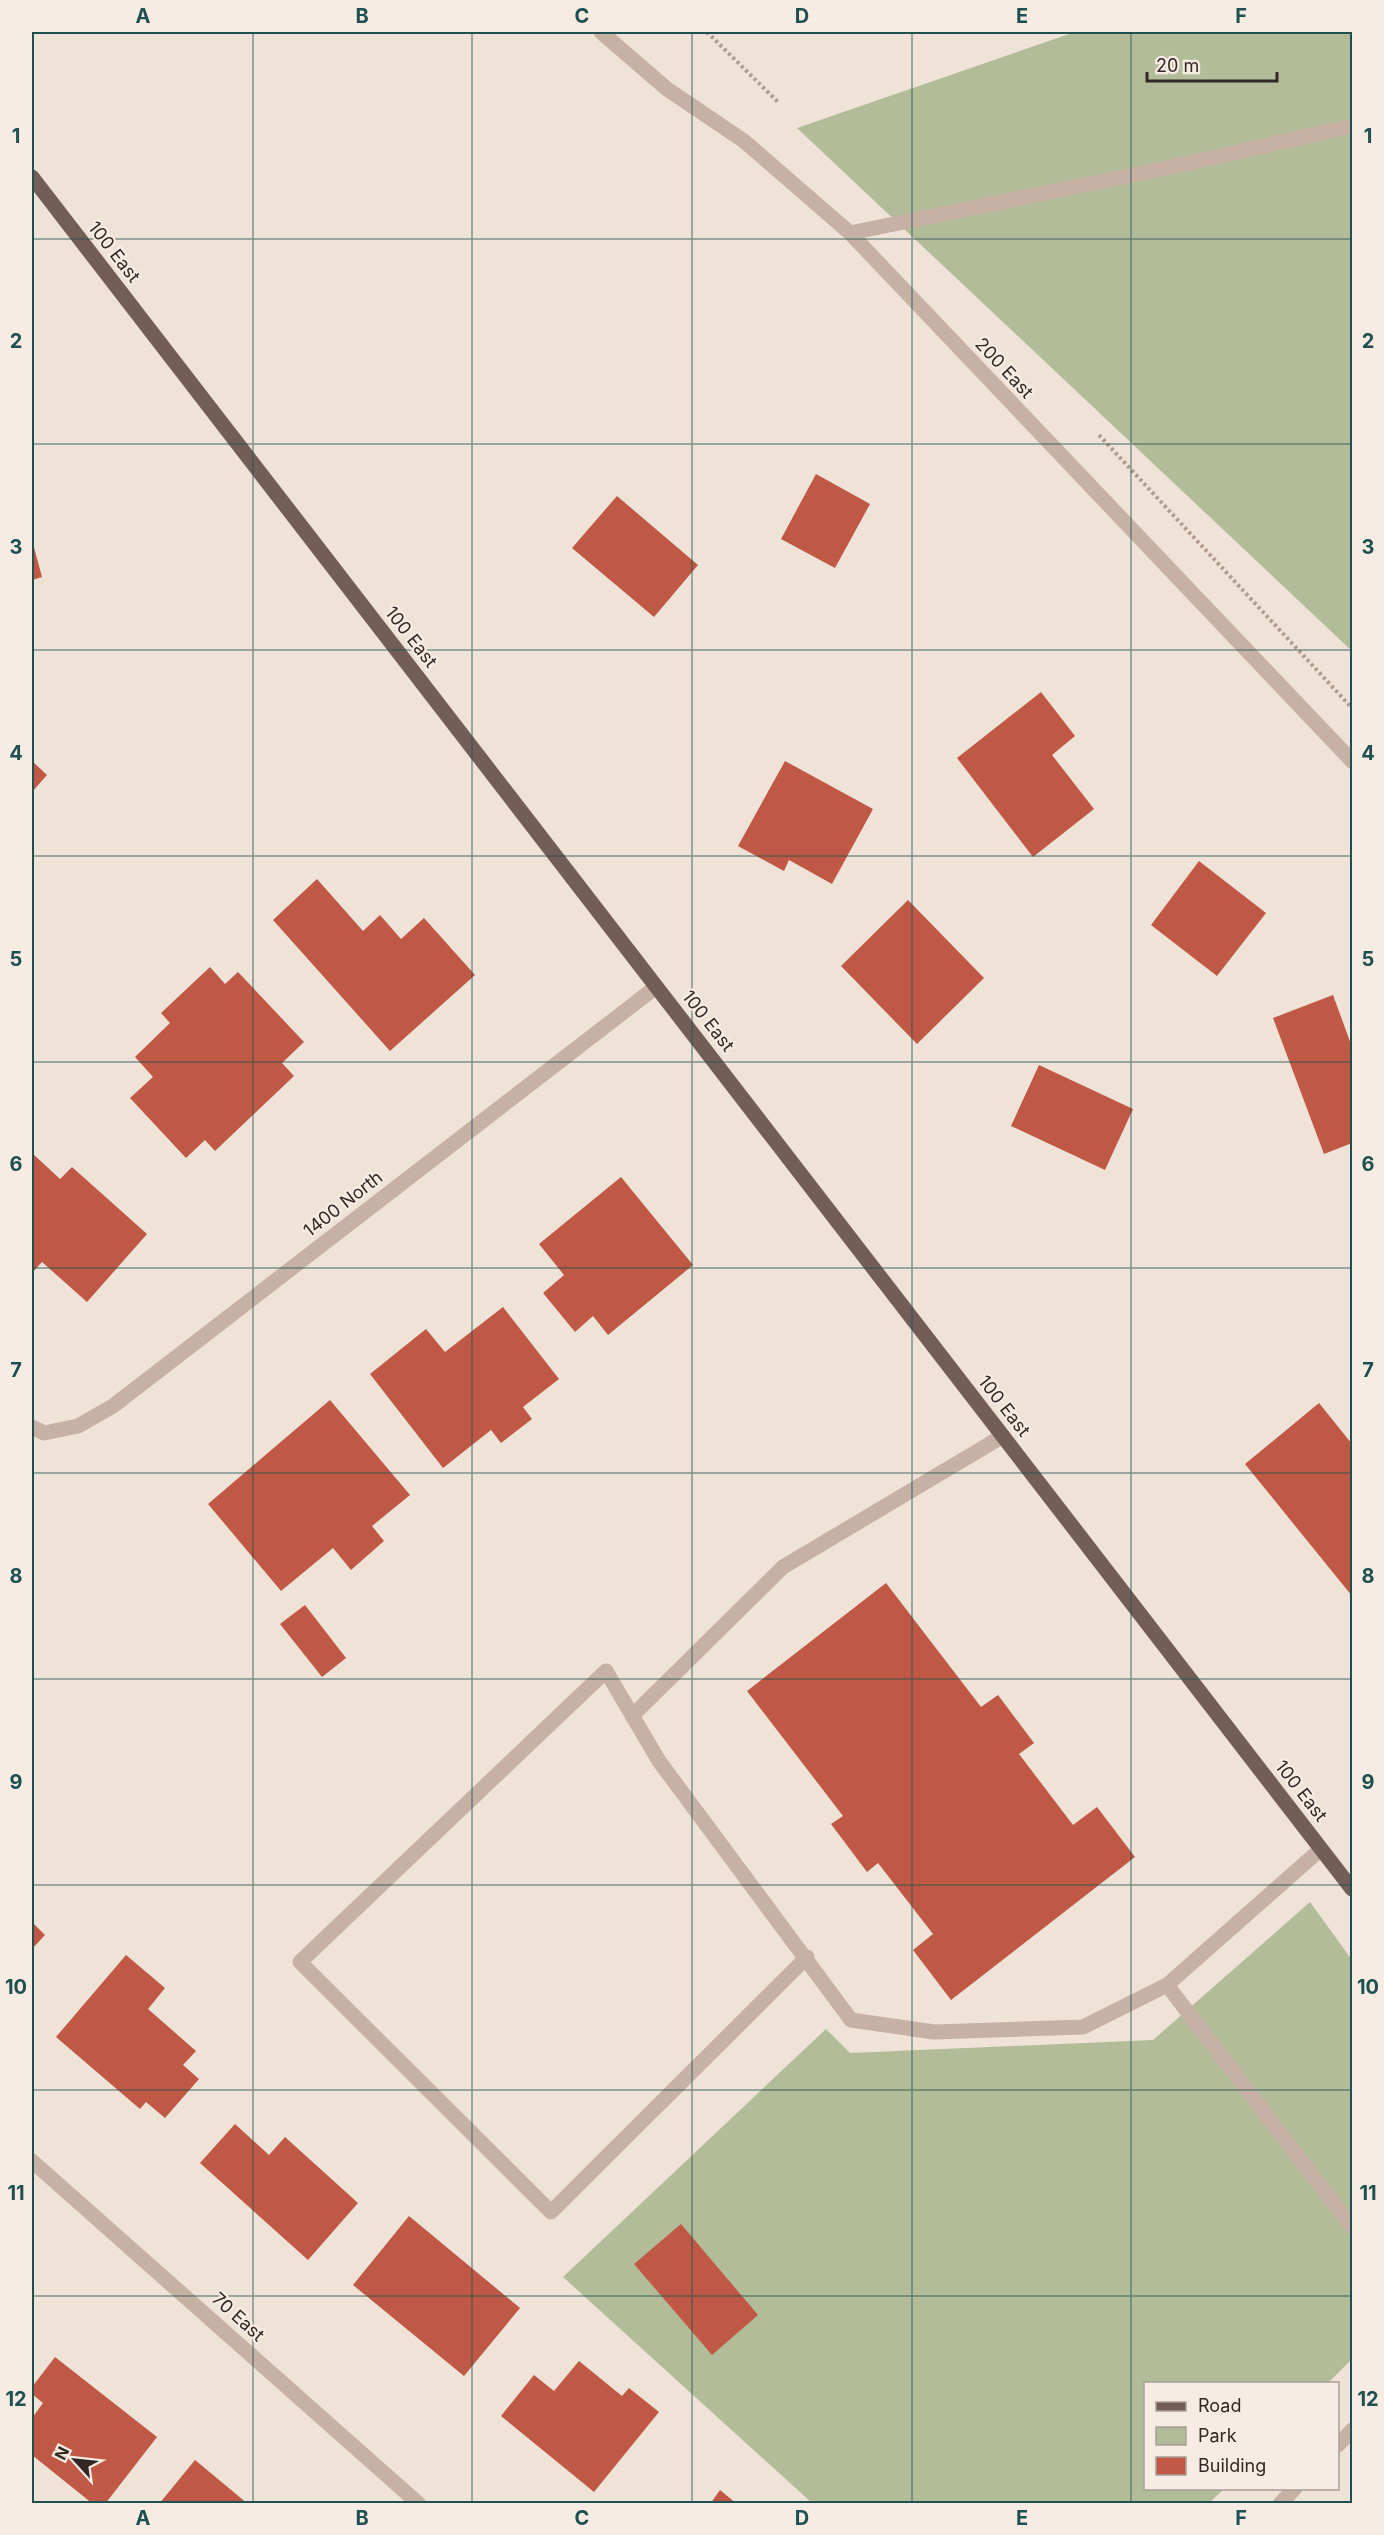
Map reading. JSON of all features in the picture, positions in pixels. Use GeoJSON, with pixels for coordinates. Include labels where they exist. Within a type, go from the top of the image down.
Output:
{"type":"FeatureCollection","features":[{"type":"Feature","properties":{"kind":"main road","name":"100 East"},"geometry":{"type":"LineString","coordinates":[[32,177],[1353,1889]]}},
{"type":"Feature","properties":{"kind":"street","name":"200 East"},"geometry":{"type":"LineString","coordinates":[[601,32],[667,89],[744,141],[850,233],[1353,761]]}},
{"type":"Feature","properties":{"kind":"street"},"geometry":{"type":"LineString","coordinates":[[850,233],[1162,170],[1353,126]]}},
{"type":"Feature","properties":{"kind":"street","name":"1400 North"},"geometry":{"type":"LineString","coordinates":[[38,1430],[78,1426],[113,1406],[656,987]]}},
{"type":"Feature","properties":{"kind":"street"},"geometry":{"type":"LineString","coordinates":[[633,1716],[783,1567],[1003,1436]]}},
{"type":"Feature","properties":{"kind":"street"},"geometry":{"type":"LineString","coordinates":[[807,1957],[551,2212],[300,1962],[606,1671],[658,1761],[807,1957],[851,2020],[934,2032],[1083,2027],[1167,1984],[1321,1849]]}},
{"type":"Feature","properties":{"kind":"street"},"geometry":{"type":"LineString","coordinates":[[1167,1984],[1353,2227]]}},
{"type":"Feature","properties":{"kind":"street","name":"70 East"},"geometry":{"type":"LineString","coordinates":[[32,2161],[419,2504]]}},
{"type":"Feature","properties":{"kind":"street"},"geometry":{"type":"LineString","coordinates":[[1339,2444],[1353,2430]]}},
{"type":"Feature","properties":{"kind":"street"},"geometry":{"type":"LineString","coordinates":[[1280,2504],[1293,2490]]}},
{"type":"Feature","properties":{"kind":"path"},"geometry":{"type":"LineString","coordinates":[[707,32],[779,103]]}},
{"type":"Feature","properties":{"kind":"path"},"geometry":{"type":"LineString","coordinates":[[1099,435],[1353,708]]}},
{"type":"Feature","properties":{"kind":"green space"},"geometry":{"type":"Polygon","coordinates":[[[1075,32],[1352,32],[1352,651],[797,128],[1075,32]]]}},
{"type":"Feature","properties":{"kind":"green space"},"geometry":{"type":"Polygon","coordinates":[[[1310,1902],[1352,1960],[1352,2359],[1329,2382],[1144,2382],[1144,2490],[1223,2490],[1209,2503],[812,2503],[563,2277],[826,2029],[850,2053],[1153,2040],[1310,1902]]]}},
{"type":"Feature","properties":{"kind":"building"},"geometry":{"type":"Polygon","coordinates":[[[816,474],[870,504],[835,568],[781,539],[816,474]]]}},
{"type":"Feature","properties":{"kind":"building"},"geometry":{"type":"Polygon","coordinates":[[[617,496],[698,565],[654,617],[572,548],[617,496]]]}},
{"type":"Feature","properties":{"kind":"building"},"geometry":{"type":"Polygon","coordinates":[[[32,540],[42,577],[32,580],[32,540]]]}},
{"type":"Feature","properties":{"kind":"building"},"geometry":{"type":"Polygon","coordinates":[[[1041,692],[1075,736],[1052,755],[1094,809],[1033,857],[957,758],[1041,692]]]}},
{"type":"Feature","properties":{"kind":"building"},"geometry":{"type":"Polygon","coordinates":[[[32,761],[47,775],[32,792],[32,761]]]}},
{"type":"Feature","properties":{"kind":"building"},"geometry":{"type":"Polygon","coordinates":[[[785,761],[873,809],[832,884],[789,860],[784,871],[738,846],[785,761]]]}},
{"type":"Feature","properties":{"kind":"building"},"geometry":{"type":"Polygon","coordinates":[[[1199,861],[1266,913],[1217,976],[1151,925],[1199,861]]]}},
{"type":"Feature","properties":{"kind":"building"},"geometry":{"type":"Polygon","coordinates":[[[317,879],[363,931],[380,915],[401,939],[424,918],[475,975],[390,1051],[273,920],[317,879]]]}},
{"type":"Feature","properties":{"kind":"building"},"geometry":{"type":"Polygon","coordinates":[[[908,900],[984,978],[917,1044],[841,966],[908,900]]]}},
{"type":"Feature","properties":{"kind":"building"},"geometry":{"type":"Polygon","coordinates":[[[210,967],[225,984],[238,972],[304,1042],[282,1063],[294,1076],[215,1151],[205,1140],[186,1158],[130,1098],[153,1077],[135,1057],[170,1023],[161,1013],[210,967]]]}},
{"type":"Feature","properties":{"kind":"building"},"geometry":{"type":"Polygon","coordinates":[[[1333,995],[1352,1047],[1352,1143],[1324,1154],[1273,1018],[1333,995]]]}},
{"type":"Feature","properties":{"kind":"building"},"geometry":{"type":"Polygon","coordinates":[[[1039,1065],[1133,1109],[1105,1170],[1011,1126],[1039,1065]]]}},
{"type":"Feature","properties":{"kind":"building"},"geometry":{"type":"Polygon","coordinates":[[[32,1153],[60,1179],[72,1167],[147,1234],[87,1302],[42,1262],[32,1273],[32,1153]]]}},
{"type":"Feature","properties":{"kind":"building"},"geometry":{"type":"Polygon","coordinates":[[[621,1177],[693,1265],[608,1335],[593,1316],[575,1332],[543,1293],[564,1275],[539,1244],[621,1177]]]}},
{"type":"Feature","properties":{"kind":"building"},"geometry":{"type":"Polygon","coordinates":[[[503,1307],[559,1379],[523,1407],[532,1419],[501,1443],[491,1430],[443,1468],[370,1374],[426,1329],[445,1352],[503,1307]]]}},
{"type":"Feature","properties":{"kind":"building"},"geometry":{"type":"Polygon","coordinates":[[[330,1400],[410,1495],[372,1526],[384,1541],[351,1570],[333,1548],[281,1591],[208,1504],[330,1400]]]}},
{"type":"Feature","properties":{"kind":"building"},"geometry":{"type":"Polygon","coordinates":[[[1319,1403],[1352,1444],[1352,1596],[1245,1464],[1319,1403]]]}},
{"type":"Feature","properties":{"kind":"building"},"geometry":{"type":"Polygon","coordinates":[[[886,1583],[981,1707],[998,1695],[1034,1743],[1019,1754],[1073,1825],[1097,1807],[1135,1857],[951,2000],[913,1950],[933,1934],[878,1863],[867,1872],[831,1824],[843,1816],[747,1691],[886,1583]]]}},
{"type":"Feature","properties":{"kind":"building"},"geometry":{"type":"Polygon","coordinates":[[[305,1605],[346,1658],[322,1677],[280,1624],[305,1605]]]}},
{"type":"Feature","properties":{"kind":"building"},"geometry":{"type":"Polygon","coordinates":[[[32,1922],[45,1935],[32,1949],[32,1922]]]}},
{"type":"Feature","properties":{"kind":"building"},"geometry":{"type":"Polygon","coordinates":[[[126,1955],[165,1988],[148,2009],[196,2051],[183,2065],[199,2079],[165,2118],[146,2102],[140,2109],[56,2037],[126,1955]]]}},
{"type":"Feature","properties":{"kind":"building"},"geometry":{"type":"Polygon","coordinates":[[[235,2124],[269,2155],[285,2137],[358,2203],[308,2260],[200,2163],[235,2124]]]}},
{"type":"Feature","properties":{"kind":"building"},"geometry":{"type":"Polygon","coordinates":[[[409,2216],[520,2308],[464,2376],[353,2285],[409,2216]]]}},
{"type":"Feature","properties":{"kind":"building"},"geometry":{"type":"Polygon","coordinates":[[[681,2224],[758,2315],[712,2355],[634,2264],[681,2224]]]}},
{"type":"Feature","properties":{"kind":"building"},"geometry":{"type":"Polygon","coordinates":[[[55,2357],[157,2437],[105,2504],[93,2504],[32,2455],[32,2418],[43,2403],[32,2394],[32,2387],[55,2357]]]}},
{"type":"Feature","properties":{"kind":"building"},"geometry":{"type":"Polygon","coordinates":[[[579,2361],[622,2396],[629,2388],[659,2412],[594,2492],[501,2416],[534,2375],[554,2391],[579,2361]]]}},
{"type":"Feature","properties":{"kind":"building"},"geometry":{"type":"Polygon","coordinates":[[[195,2460],[248,2504],[159,2504],[195,2460]]]}},
{"type":"Feature","properties":{"kind":"building"},"geometry":{"type":"Polygon","coordinates":[[[720,2490],[737,2504],[710,2504],[720,2490]]]}}]}
